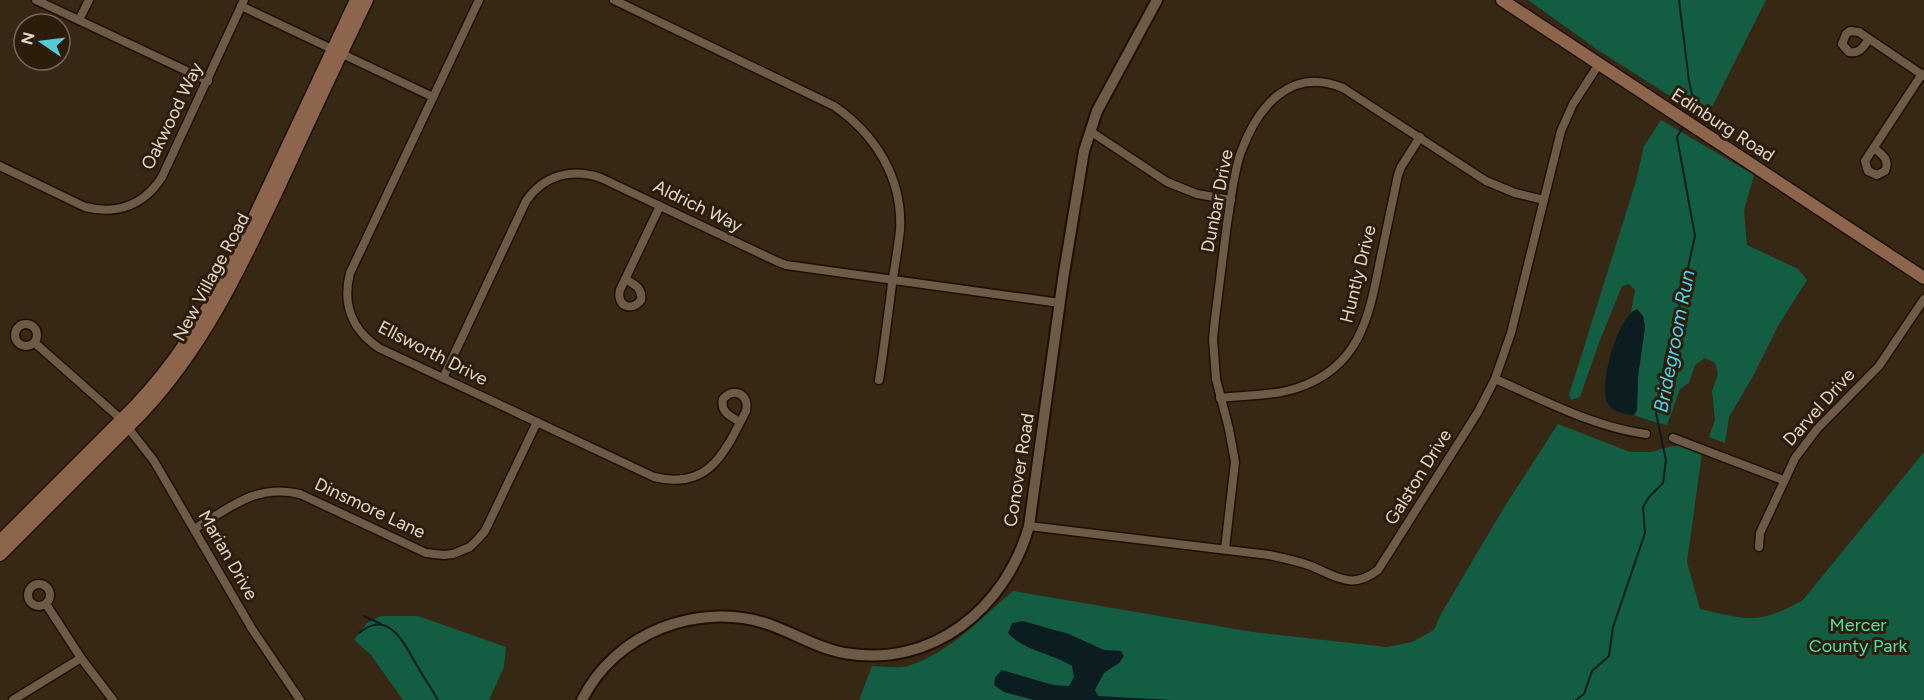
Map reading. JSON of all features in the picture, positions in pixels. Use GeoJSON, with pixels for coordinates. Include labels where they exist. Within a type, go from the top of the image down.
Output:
{"type":"FeatureCollection","features":[{"type":"Feature","properties":{"kind":"main road","name":"New Village Road"},"geometry":{"type":"LineString","coordinates":[[0,541],[159,395],[182,366],[219,308],[249,250],[356,0]]}},
{"type":"Feature","properties":{"kind":"main road","name":"New Village Road"},"geometry":{"type":"LineString","coordinates":[[336,51],[367,0]]}},
{"type":"Feature","properties":{"kind":"main road","name":"Edinburg Road"},"geometry":{"type":"LineString","coordinates":[[1502,0],[1924,278]]}},
{"type":"Feature","properties":{"kind":"main road","name":"New Village Road"},"geometry":{"type":"LineString","coordinates":[[0,555],[126,423]]}},
{"type":"Feature","properties":{"kind":"street"},"geometry":{"type":"LineString","coordinates":[[36,0],[208,81]]}},
{"type":"Feature","properties":{"kind":"street"},"geometry":{"type":"LineString","coordinates":[[79,20],[89,0]]}},
{"type":"Feature","properties":{"kind":"street","name":"Ellsworth Drive"},"geometry":{"type":"LineString","coordinates":[[478,0],[350,273],[346,293],[354,324],[369,342],[654,477],[675,480],[696,476],[715,464],[740,422]]}},
{"type":"Feature","properties":{"kind":"street"},"geometry":{"type":"LineString","coordinates":[[614,0],[820,98],[841,110],[861,127],[880,151],[888,166],[898,198],[900,230],[879,380]]}},
{"type":"Feature","properties":{"kind":"street","name":"Conover Road"},"geometry":{"type":"LineString","coordinates":[[582,700],[605,664],[626,646],[652,632],[687,620],[720,617],[752,620],[783,630],[816,645],[841,652],[867,655],[899,652],[935,641],[965,623],[989,602],[1018,559],[1029,526],[1080,170],[1090,131],[1108,90],[1157,0]]}},
{"type":"Feature","properties":{"kind":"street"},"geometry":{"type":"LineString","coordinates":[[243,3],[433,97]]}},
{"type":"Feature","properties":{"kind":"street","name":"Oakwood Way"},"geometry":{"type":"LineString","coordinates":[[0,166],[85,207],[106,211],[130,206],[149,194],[162,177],[243,3]]}},
{"type":"Feature","properties":{"kind":"street"},"geometry":{"type":"LineString","coordinates":[[1869,39],[1923,75],[1874,148]]}},
{"type":"Feature","properties":{"kind":"street","name":"Galston Drive"},"geometry":{"type":"LineString","coordinates":[[1029,526],[1269,555],[1311,566],[1347,581],[1355,581],[1371,575],[1381,566],[1478,412],[1495,379],[1511,333],[1561,131],[1566,117],[1599,64]]}},
{"type":"Feature","properties":{"kind":"street","name":"Dunbar Drive"},"geometry":{"type":"LineString","coordinates":[[1225,549],[1235,462],[1216,378],[1213,339],[1237,167],[1249,133],[1275,97],[1293,85],[1313,81],[1333,84],[1343,88],[1486,181],[1515,193],[1544,200]]}},
{"type":"Feature","properties":{"kind":"street"},"geometry":{"type":"LineString","coordinates":[[1090,131],[1167,182],[1197,194],[1231,200]]}},
{"type":"Feature","properties":{"kind":"street","name":"Huntly Drive"},"geometry":{"type":"LineString","coordinates":[[1220,398],[1297,388],[1327,373],[1351,349],[1359,338],[1370,312],[1398,175],[1420,137]]}},
{"type":"Feature","properties":{"kind":"street","name":"Aldrich Way"},"geometry":{"type":"LineString","coordinates":[[442,378],[526,201],[539,186],[568,173],[590,174],[601,178],[786,265],[1060,303]]}},
{"type":"Feature","properties":{"kind":"street"},"geometry":{"type":"LineString","coordinates":[[625,279],[660,206]]}},
{"type":"Feature","properties":{"kind":"street","name":"Darvel Drive"},"geometry":{"type":"LineString","coordinates":[[1759,547],[1760,533],[1795,458],[1805,443],[1880,366],[1924,299]]}},
{"type":"Feature","properties":{"kind":"street","name":"Marian Drive"},"geometry":{"type":"LineString","coordinates":[[35,343],[126,423],[154,461],[252,629],[300,700]]}},
{"type":"Feature","properties":{"kind":"street"},"geometry":{"type":"LineString","coordinates":[[1495,379],[1592,421],[1646,434]]}},
{"type":"Feature","properties":{"kind":"street","name":"Dinsmore Lane"},"geometry":{"type":"LineString","coordinates":[[194,529],[257,494],[267,491],[288,491],[300,494],[426,553],[453,554],[470,547],[484,531],[537,422]]}},
{"type":"Feature","properties":{"kind":"street"},"geometry":{"type":"LineString","coordinates":[[1673,438],[1783,480]]}},
{"type":"Feature","properties":{"kind":"street"},"geometry":{"type":"LineString","coordinates":[[46,604],[81,658],[113,700]]}},
{"type":"Feature","properties":{"kind":"street"},"geometry":{"type":"LineString","coordinates":[[13,700],[81,658]]}},
{"type":"Feature","properties":{"kind":"green space"},"geometry":{"type":"Polygon","coordinates":[[[1528,0],[1766,0],[1706,119],[1598,50],[1528,0]]]}},
{"type":"Feature","properties":{"kind":"green space"},"geometry":{"type":"Polygon","coordinates":[[[1661,120],[1754,175],[1744,210],[1747,245],[1798,269],[1807,280],[1778,326],[1729,417],[1725,443],[1709,437],[1715,420],[1712,391],[1718,374],[1715,363],[1705,358],[1695,365],[1689,383],[1680,389],[1667,425],[1634,415],[1637,410],[1638,376],[1645,327],[1643,316],[1637,310],[1631,312],[1635,290],[1629,284],[1622,286],[1580,397],[1571,400],[1569,395],[1636,181],[1644,146],[1661,120]]]}},
{"type":"Feature","properties":{"kind":"green space","name":"Mercer County Park"},"geometry":{"type":"Polygon","coordinates":[[[1558,424],[1630,452],[1651,452],[1685,445],[1702,453],[1687,562],[1700,609],[1747,618],[1772,614],[1802,601],[1924,452],[1924,700],[859,700],[872,666],[904,667],[924,660],[964,634],[1013,591],[1253,632],[1387,647],[1412,642],[1434,630],[1441,614],[1505,506],[1558,424]]]}},
{"type":"Feature","properties":{"kind":"green space"},"geometry":{"type":"Polygon","coordinates":[[[381,616],[418,616],[506,647],[504,667],[489,700],[403,700],[371,655],[354,640],[367,623],[381,616]]]}},
{"type":"Feature","properties":{"kind":"shaded area"},"geometry":{"type":"Polygon","coordinates":[[[1637,309],[1643,316],[1645,327],[1638,376],[1637,410],[1634,415],[1610,407],[1606,395],[1606,383],[1616,338],[1630,315],[1637,309]]]}},
{"type":"Feature","properties":{"kind":"shaded area"},"geometry":{"type":"Polygon","coordinates":[[[1023,621],[1069,634],[1104,650],[1121,651],[1124,656],[1119,663],[1104,673],[1095,690],[1098,696],[1172,700],[1034,700],[1004,692],[994,685],[995,677],[1002,670],[1053,685],[1069,686],[1074,677],[1072,666],[1022,644],[1008,633],[1012,623],[1023,621]]]}},
{"type":"Feature","properties":{"kind":"waterway","name":"Bridegroom Run"},"geometry":{"type":"LineString","coordinates":[[1679,0],[1689,81],[1695,107],[1689,117]]}},
{"type":"Feature","properties":{"kind":"waterway","name":"Bridegroom Run"},"geometry":{"type":"LineString","coordinates":[[1576,700],[1584,694],[1592,671],[1609,656],[1613,627],[1645,533],[1643,507],[1663,483],[1666,460],[1656,413],[1666,355],[1675,326],[1695,236],[1677,137],[1684,125]]}},
{"type":"Feature","properties":{"kind":"waterway"},"geometry":{"type":"LineString","coordinates":[[364,616],[381,624]]}},
{"type":"Feature","properties":{"kind":"waterway"},"geometry":{"type":"LineString","coordinates":[[359,633],[369,626],[378,624],[394,631],[406,646],[438,700]]}}]}
